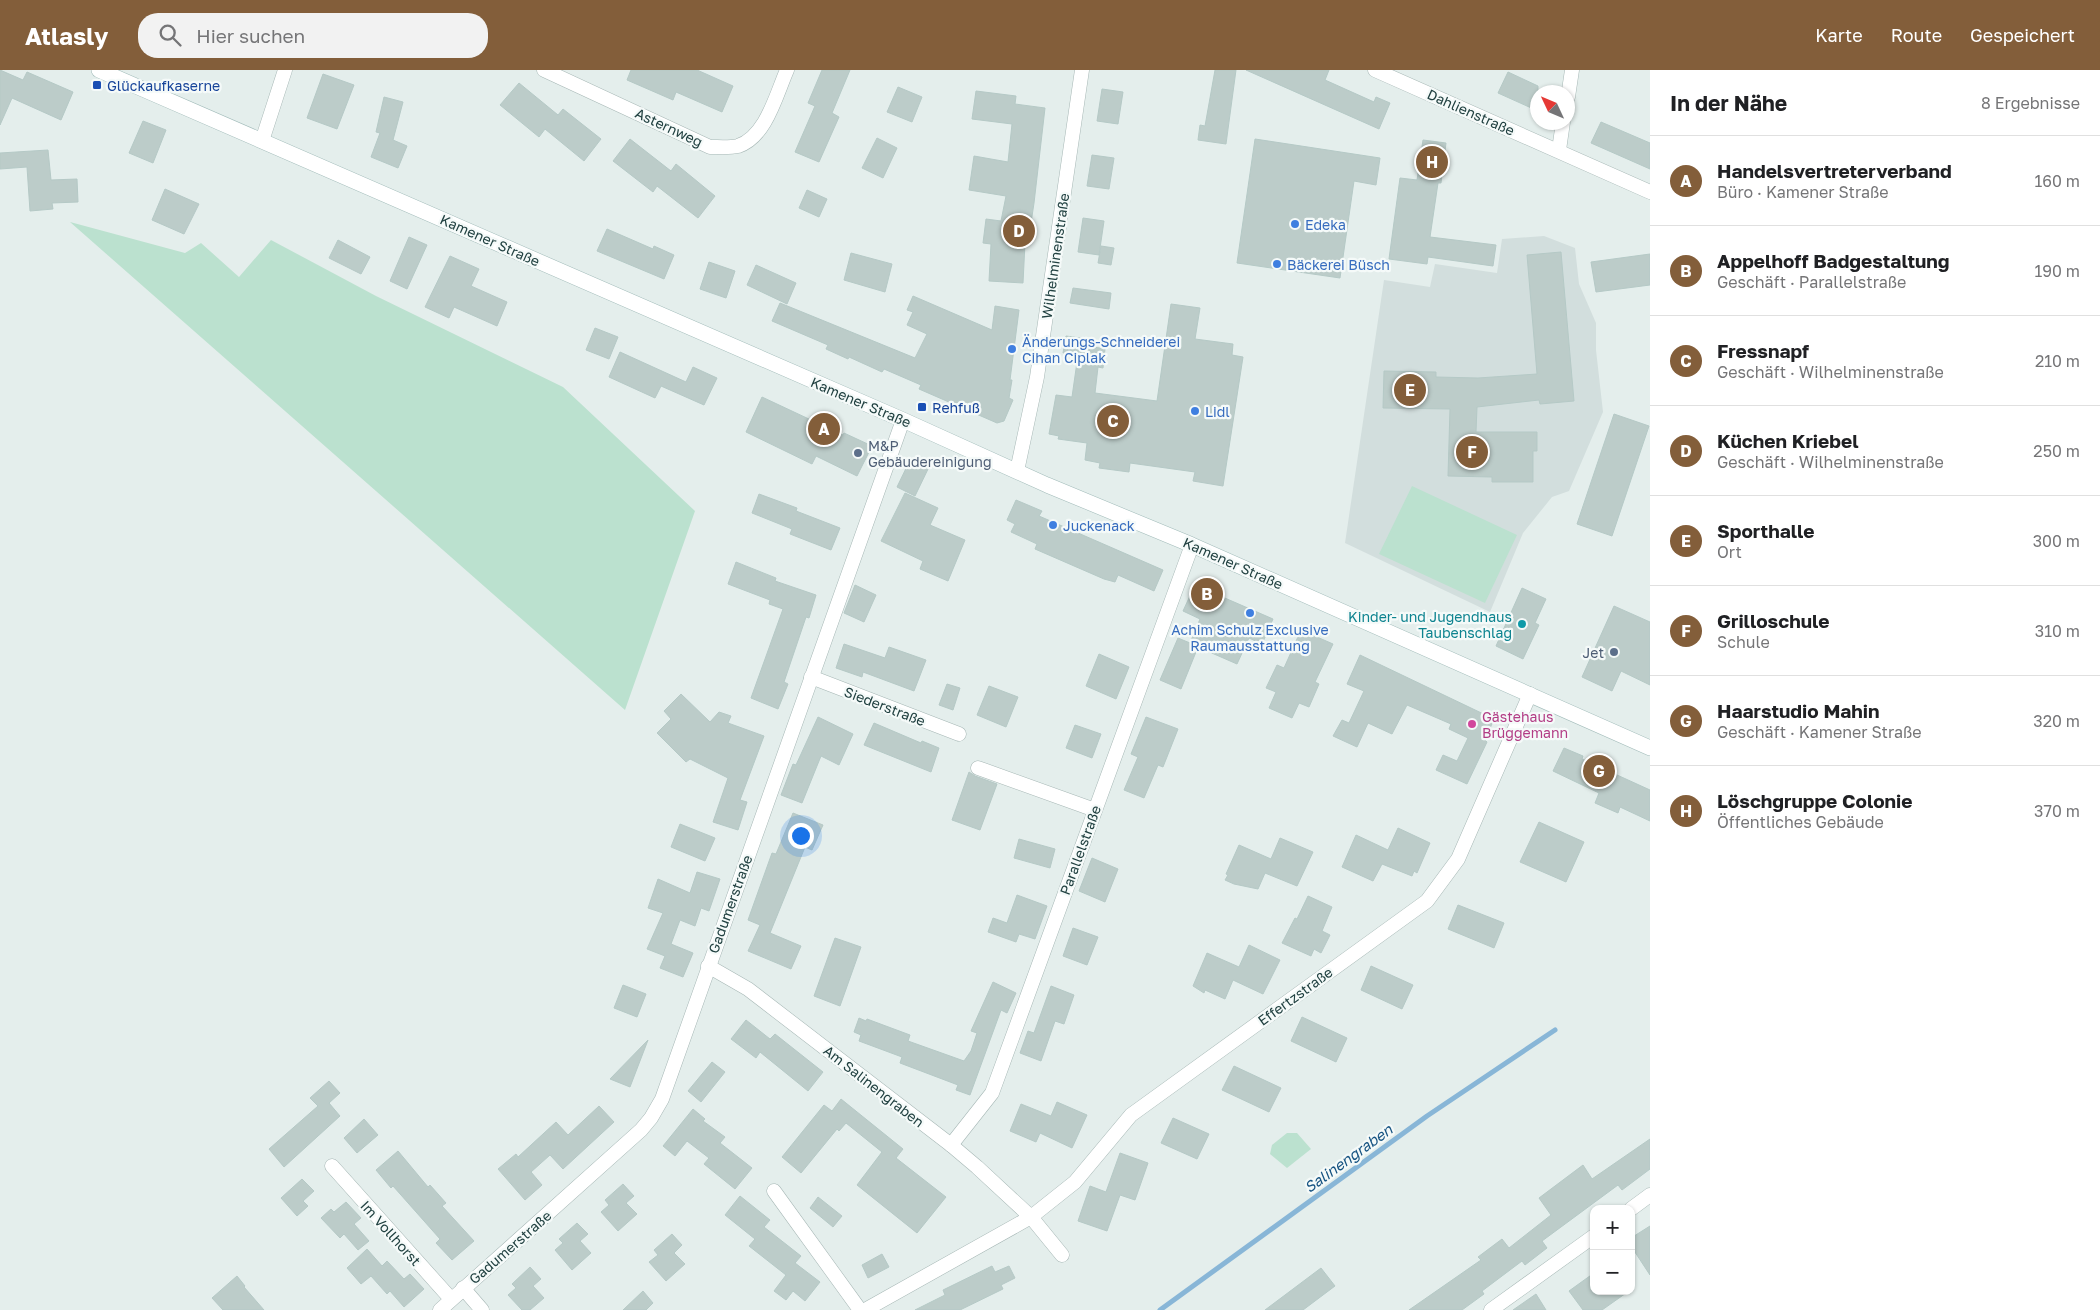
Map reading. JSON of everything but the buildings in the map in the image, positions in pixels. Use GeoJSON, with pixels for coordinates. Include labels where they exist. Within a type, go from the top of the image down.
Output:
{"type":"FeatureCollection","features":[{"type":"Feature","properties":{"kind":"main road","name":"Kamener Straße"},"geometry":{"type":"LineString","coordinates":[[99,70],[1017,471],[1192,545],[1650,748]]}},
{"type":"Feature","properties":{"kind":"street"},"geometry":{"type":"LineString","coordinates":[[262,141],[285,70]]}},
{"type":"Feature","properties":{"kind":"street","name":"Asternweg"},"geometry":{"type":"LineString","coordinates":[[544,70],[710,147],[736,146],[748,140],[760,130],[787,70]]}},
{"type":"Feature","properties":{"kind":"street","name":"Wilhelminenstraße"},"geometry":{"type":"LineString","coordinates":[[1017,471],[1037,377],[1082,70]]}},
{"type":"Feature","properties":{"kind":"street","name":"Dahlienstraße"},"geometry":{"type":"LineString","coordinates":[[1375,70],[1650,192]]}},
{"type":"Feature","properties":{"kind":"street"},"geometry":{"type":"LineString","coordinates":[[1570,85],[1572,70]]}},
{"type":"Feature","properties":{"kind":"street"},"geometry":{"type":"LineString","coordinates":[[1559,150],[1562,130]]}},
{"type":"Feature","properties":{"kind":"street","name":"Gadumerstraße"},"geometry":{"type":"LineString","coordinates":[[440,1310],[641,1130],[651,1118],[668,1082],[903,420]]}},
{"type":"Feature","properties":{"kind":"street","name":"Parallelstraße"},"geometry":{"type":"LineString","coordinates":[[951,1146],[992,1093],[1192,545]]}},
{"type":"Feature","properties":{"kind":"street","name":"Siederstraße"},"geometry":{"type":"LineString","coordinates":[[811,677],[959,734]]}},
{"type":"Feature","properties":{"kind":"street","name":"Effertzstraße"},"geometry":{"type":"LineString","coordinates":[[865,1310],[1031,1217],[1075,1182],[1131,1116],[1427,901],[1458,859],[1530,694]]}},
{"type":"Feature","properties":{"kind":"street"},"geometry":{"type":"LineString","coordinates":[[978,768],[1095,810]]}},
{"type":"Feature","properties":{"kind":"street","name":"Am Salinengraben"},"geometry":{"type":"LineString","coordinates":[[708,966],[748,989],[951,1146],[978,1167],[1031,1217]]}},
{"type":"Feature","properties":{"kind":"street","name":"Im Vollhorst"},"geometry":{"type":"LineString","coordinates":[[332,1166],[451,1299]]}},
{"type":"Feature","properties":{"kind":"street"},"geometry":{"type":"LineString","coordinates":[[774,1191],[860,1310]]}},
{"type":"Feature","properties":{"kind":"street"},"geometry":{"type":"LineString","coordinates":[[1635,1206],[1650,1195]]}},
{"type":"Feature","properties":{"kind":"street"},"geometry":{"type":"LineString","coordinates":[[1031,1217],[1062,1255]]}},
{"type":"Feature","properties":{"kind":"street"},"geometry":{"type":"LineString","coordinates":[[1491,1310],[1590,1239]]}},
{"type":"Feature","properties":{"kind":"street"},"geometry":{"type":"LineString","coordinates":[[463,1288],[482,1310]]}},
{"type":"Feature","properties":{"kind":"shaded area"},"geometry":{"type":"Polygon","coordinates":[[[1544,236],[1575,248],[1579,284],[1596,323],[1596,350],[1603,412],[1569,491],[1552,497],[1523,533],[1490,612],[1345,543],[1384,280],[1430,287],[1435,264],[1497,273],[1502,239],[1544,236]]]}},
{"type":"Feature","properties":{"kind":"green space"},"geometry":{"type":"Polygon","coordinates":[[[70,222],[185,253],[201,243],[239,277],[271,240],[376,296],[563,387],[695,511],[625,710],[70,222]]]}},
{"type":"Feature","properties":{"kind":"green space"},"geometry":{"type":"Polygon","coordinates":[[[1412,486],[1517,535],[1485,603],[1379,554],[1412,486]]]}},
{"type":"Feature","properties":{"kind":"green space"},"geometry":{"type":"Polygon","coordinates":[[[1287,1133],[1297,1133],[1311,1149],[1287,1168],[1270,1154],[1272,1145],[1287,1133]]]}},
{"type":"Feature","properties":{"kind":"waterway","name":"Salinengraben"},"geometry":{"type":"LineString","coordinates":[[1160,1310],[1427,1116],[1555,1030]]}},
{"type":"Feature","properties":{"kind":"place","name":"Glückaufkaserne"},"geometry":{"type":"Point","coordinates":[97,85]}},
{"type":"Feature","properties":{"kind":"place","name":"Löschgruppe Colonie"},"geometry":{"type":"Point","coordinates":[1432,162]}},
{"type":"Feature","properties":{"kind":"place","name":"Edeka"},"geometry":{"type":"Point","coordinates":[1295,224]}},
{"type":"Feature","properties":{"kind":"place","name":"Küchen Kriebel"},"geometry":{"type":"Point","coordinates":[1019,231]}},
{"type":"Feature","properties":{"kind":"place","name":"Bäckerei Büsch"},"geometry":{"type":"Point","coordinates":[1277,264]}},
{"type":"Feature","properties":{"kind":"place","name":"Änderungs-Schneiderei Cihan Ciplak"},"geometry":{"type":"Point","coordinates":[1012,349]}},
{"type":"Feature","properties":{"kind":"place","name":"Sporthalle"},"geometry":{"type":"Point","coordinates":[1410,390]}},
{"type":"Feature","properties":{"kind":"place","name":"Rehfuß"},"geometry":{"type":"Point","coordinates":[922,407]}},
{"type":"Feature","properties":{"kind":"place","name":"Lidl"},"geometry":{"type":"Point","coordinates":[1195,411]}},
{"type":"Feature","properties":{"kind":"place","name":"Fressnapf"},"geometry":{"type":"Point","coordinates":[1113,421]}},
{"type":"Feature","properties":{"kind":"place","name":"Handelsvertreterverband"},"geometry":{"type":"Point","coordinates":[824,429]}},
{"type":"Feature","properties":{"kind":"place","name":"Grilloschule"},"geometry":{"type":"Point","coordinates":[1472,452]}},
{"type":"Feature","properties":{"kind":"place","name":"M&P Gebäudereinigung"},"geometry":{"type":"Point","coordinates":[858,453]}},
{"type":"Feature","properties":{"kind":"place","name":"Juckenack"},"geometry":{"type":"Point","coordinates":[1053,525]}},
{"type":"Feature","properties":{"kind":"place","name":"Appelhoff Badgestaltung"},"geometry":{"type":"Point","coordinates":[1207,594]}},
{"type":"Feature","properties":{"kind":"place","name":"Achim Schulz Exclusive Raumausstattung"},"geometry":{"type":"Point","coordinates":[1250,613]}},
{"type":"Feature","properties":{"kind":"place","name":"Kinder- und Jugendhaus Taubenschlag"},"geometry":{"type":"Point","coordinates":[1522,624]}},
{"type":"Feature","properties":{"kind":"place","name":"Jet"},"geometry":{"type":"Point","coordinates":[1614,652]}},
{"type":"Feature","properties":{"kind":"place","name":"Gästehaus Brüggemann"},"geometry":{"type":"Point","coordinates":[1472,724]}},
{"type":"Feature","properties":{"kind":"place","name":"Haarstudio Mahin"},"geometry":{"type":"Point","coordinates":[1599,771]}}]}
